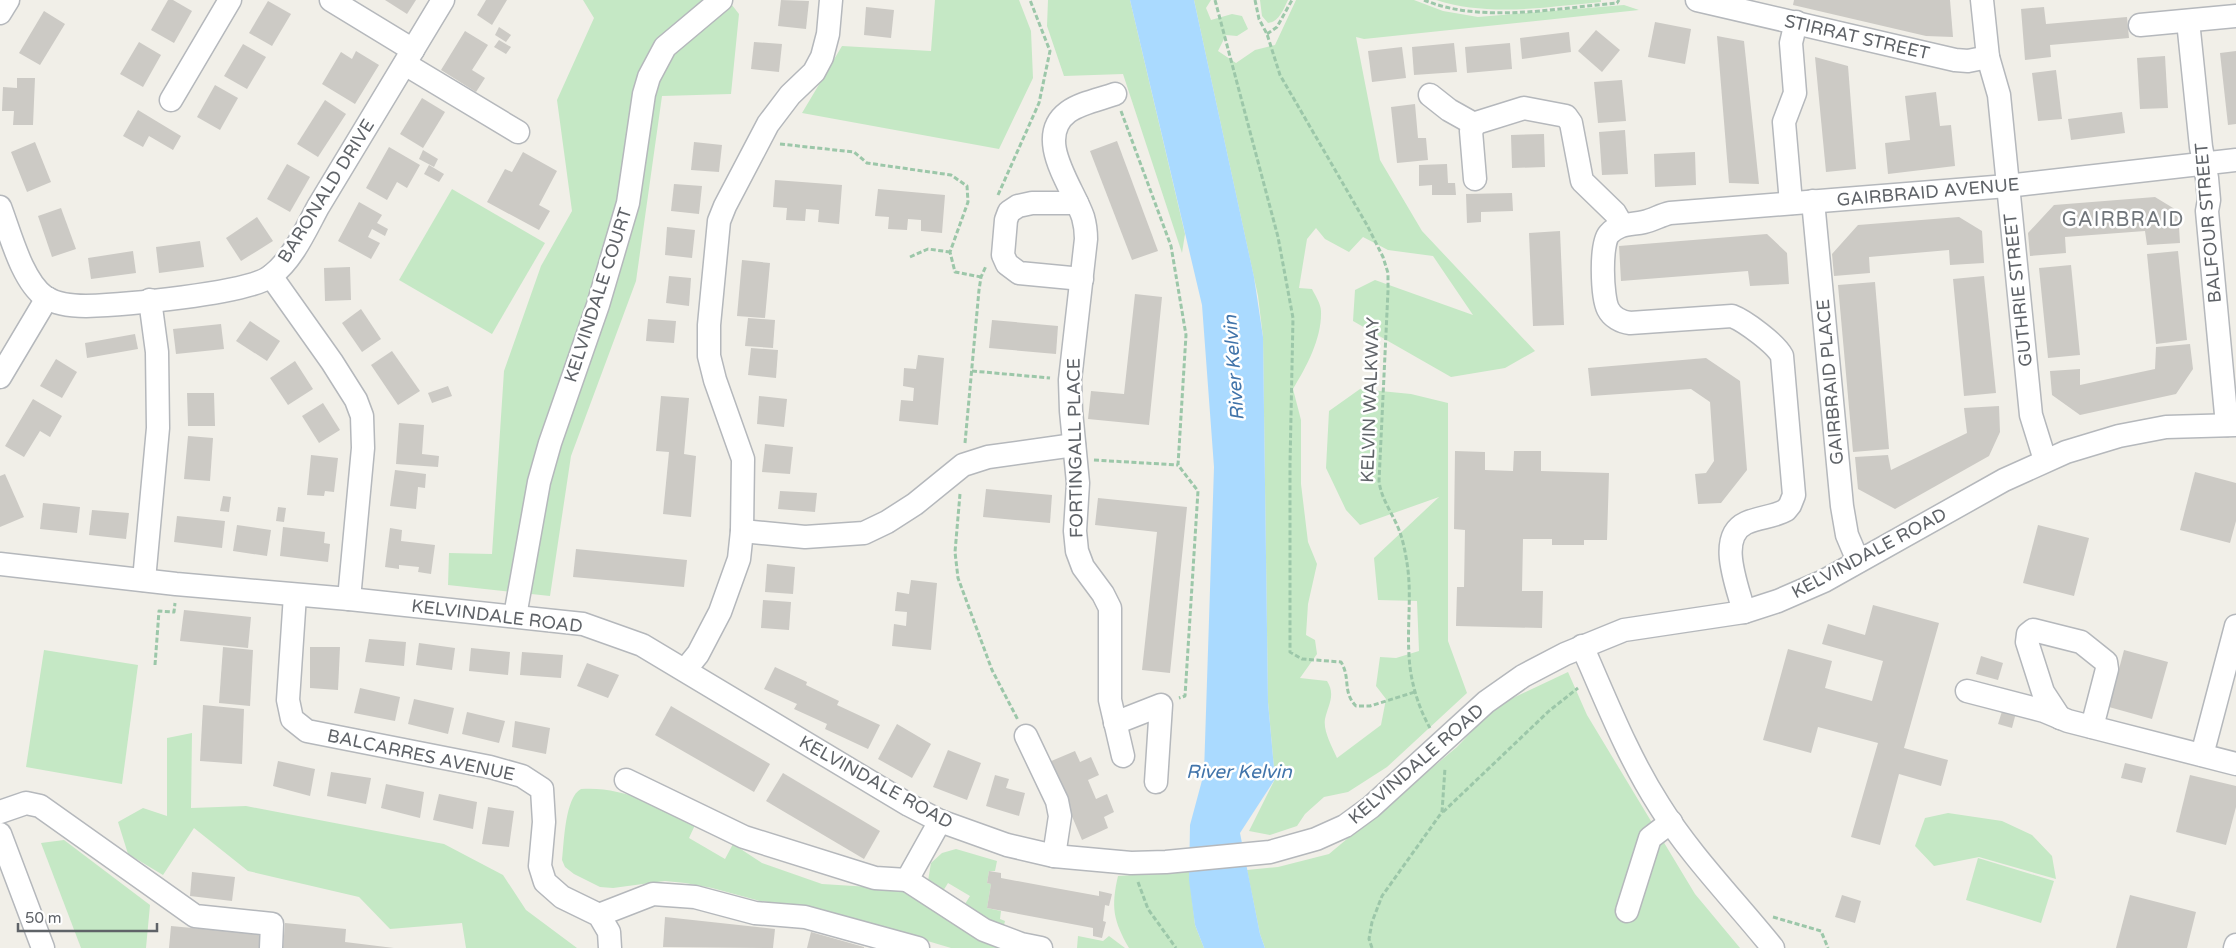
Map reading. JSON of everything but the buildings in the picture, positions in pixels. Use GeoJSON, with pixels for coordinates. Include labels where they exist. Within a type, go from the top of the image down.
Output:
{"type":"FeatureCollection","features":[{"type":"Feature","properties":{"kind":"street"},"geometry":{"type":"LineString","coordinates":[[171,100],[230,0]]}},
{"type":"Feature","properties":{"kind":"street"},"geometry":{"type":"LineString","coordinates":[[331,0],[409,57],[518,132]]}},
{"type":"Feature","properties":{"kind":"street","name":"BARONALD DRIVE"},"geometry":{"type":"LineString","coordinates":[[47,298],[64,304],[84,306],[150,300],[237,289],[257,284],[271,276],[287,260],[301,239],[318,207],[443,0]]}},
{"type":"Feature","properties":{"kind":"street","name":"KELVINDALE COURT"},"geometry":{"type":"LineString","coordinates":[[516,616],[539,482],[550,443],[598,305],[628,204],[648,77],[665,47],[681,31],[721,0]]}},
{"type":"Feature","properties":{"kind":"street"},"geometry":{"type":"LineString","coordinates":[[685,670],[698,654],[720,612],[739,559],[742,531],[743,459],[715,380],[709,356],[709,325],[719,221],[768,124],[790,95],[814,72],[822,57],[828,34],[832,0]]}},
{"type":"Feature","properties":{"kind":"street","name":"STIRRAT STREET"},"geometry":{"type":"LineString","coordinates":[[1697,0],[1955,60],[1968,61],[1988,57]]}},
{"type":"Feature","properties":{"kind":"street","name":"GUTHRIE STREET"},"geometry":{"type":"LineString","coordinates":[[1982,0],[1988,57],[1998,88],[2031,415],[2044,460]]}},
{"type":"Feature","properties":{"kind":"street"},"geometry":{"type":"LineString","coordinates":[[2140,25],[2236,16]]}},
{"type":"Feature","properties":{"kind":"street","name":"BALFOUR STREET"},"geometry":{"type":"LineString","coordinates":[[2188,21],[2209,197],[2208,211],[2232,425]]}},
{"type":"Feature","properties":{"kind":"street","name":"GAIRBRAID PLACE"},"geometry":{"type":"LineString","coordinates":[[1796,22],[1792,43],[1795,93],[1784,122],[1802,202],[1842,506],[1847,535],[1858,561]]}},
{"type":"Feature","properties":{"kind":"street","name":"FORTINGALL PLACE"},"geometry":{"type":"LineString","coordinates":[[1115,94],[1070,110],[1060,118],[1055,130],[1054,146],[1058,161],[1086,226],[1070,380],[1078,483],[1075,531],[1077,551],[1083,567],[1103,594],[1110,608],[1109,684],[1115,723],[1123,756]]}},
{"type":"Feature","properties":{"kind":"street"},"geometry":{"type":"LineString","coordinates":[[1430,95],[1449,110],[1474,124]]}},
{"type":"Feature","properties":{"kind":"street"},"geometry":{"type":"LineString","coordinates":[[1475,179],[1471,131],[1474,124],[1524,108],[1566,116],[1572,123],[1582,181],[1615,213],[1622,225],[1608,235],[1604,247],[1606,301],[1609,311],[1615,317],[1630,324],[1732,316],[1774,347],[1782,356],[1794,495],[1786,510],[1746,523],[1732,537],[1729,550],[1744,612]]}},
{"type":"Feature","properties":{"kind":"street","name":"GAIRBRAID AVENUE"},"geometry":{"type":"LineString","coordinates":[[1622,225],[1647,222],[1670,213],[2007,186],[2236,160]]}},
{"type":"Feature","properties":{"kind":"street"},"geometry":{"type":"LineString","coordinates":[[1077,203],[1032,203],[1018,206],[1009,212],[1006,220],[1003,255],[1007,264],[1019,273],[1082,279]]}},
{"type":"Feature","properties":{"kind":"street"},"geometry":{"type":"LineString","coordinates":[[0,207],[34,288],[47,298],[0,376]]}},
{"type":"Feature","properties":{"kind":"street"},"geometry":{"type":"LineString","coordinates":[[271,276],[332,362],[356,400],[362,416],[362,456],[349,599]]}},
{"type":"Feature","properties":{"kind":"street"},"geometry":{"type":"LineString","coordinates":[[144,580],[158,428],[157,361],[150,300]]}},
{"type":"Feature","properties":{"kind":"street","name":"KELVINDALE ROAD"},"geometry":{"type":"LineString","coordinates":[[0,564],[583,624],[642,645],[909,805],[940,821],[1006,845],[1054,856],[1130,863],[1166,862],[1270,852],[1298,846],[1345,826],[1385,795],[1470,715],[1497,694],[1523,676],[1582,646],[1612,634],[1638,627],[1744,612],[1796,594],[2044,460],[2092,443],[2135,432],[2166,427],[2232,425]]}},
{"type":"Feature","properties":{"kind":"street"},"geometry":{"type":"LineString","coordinates":[[742,531],[806,537],[864,533],[887,522],[915,504],[963,465],[988,457],[1075,454]]}},
{"type":"Feature","properties":{"kind":"street","name":"BALCARRES AVENUE"},"geometry":{"type":"LineString","coordinates":[[296,594],[288,700],[292,719],[307,731],[490,767],[522,776],[542,789],[544,822],[540,866],[545,882],[562,897],[599,915]]}},
{"type":"Feature","properties":{"kind":"street"},"geometry":{"type":"LineString","coordinates":[[2202,755],[2236,626]]}},
{"type":"Feature","properties":{"kind":"street"},"geometry":{"type":"LineString","coordinates":[[2060,718],[2043,692],[2027,642],[2028,634],[2033,630],[2081,642],[2106,662],[2107,669],[2092,727]]}},
{"type":"Feature","properties":{"kind":"street"},"geometry":{"type":"LineString","coordinates":[[1582,646],[1627,747],[1658,804],[1773,948]]}},
{"type":"Feature","properties":{"kind":"street"},"geometry":{"type":"LineString","coordinates":[[1967,691],[2044,711],[2060,718],[2092,727],[2236,764]]}},
{"type":"Feature","properties":{"kind":"street"},"geometry":{"type":"LineString","coordinates":[[1115,723],[1161,705],[1156,782]]}},
{"type":"Feature","properties":{"kind":"street"},"geometry":{"type":"LineString","coordinates":[[1026,736],[1057,801],[1060,816],[1054,856]]}},
{"type":"Feature","properties":{"kind":"street"},"geometry":{"type":"LineString","coordinates":[[626,780],[744,838],[875,878],[907,880],[984,930],[1021,944],[1041,948]]}},
{"type":"Feature","properties":{"kind":"street"},"geometry":{"type":"LineString","coordinates":[[0,812],[26,803],[40,806],[195,916],[272,924],[271,948]]}},
{"type":"Feature","properties":{"kind":"street"},"geometry":{"type":"LineString","coordinates":[[907,880],[940,821]]}},
{"type":"Feature","properties":{"kind":"street"},"geometry":{"type":"LineString","coordinates":[[1627,911],[1648,841],[1671,822]]}},
{"type":"Feature","properties":{"kind":"street"},"geometry":{"type":"LineString","coordinates":[[0,834],[43,948]]}},
{"type":"Feature","properties":{"kind":"street"},"geometry":{"type":"LineString","coordinates":[[610,948],[609,932],[599,915],[653,894],[695,897],[756,913],[805,917],[918,948]]}},
{"type":"Feature","properties":{"kind":"path"},"geometry":{"type":"LineString","coordinates":[[996,200],[1039,103],[1050,50],[1030,0]]}},
{"type":"Feature","properties":{"kind":"path"},"geometry":{"type":"LineString","coordinates":[[1215,0],[1278,237],[1293,318],[1290,464],[1290,652],[1302,660],[1341,662],[1345,669],[1348,698],[1356,706],[1370,706],[1415,692]]}},
{"type":"Feature","properties":{"kind":"path","name":"KELVIN WALKWAY"},"geometry":{"type":"LineString","coordinates":[[1255,0],[1259,19],[1267,34],[1280,75],[1367,224],[1387,267],[1388,291],[1379,481],[1385,503],[1400,534],[1407,563],[1408,656],[1415,692],[1423,716],[1445,757],[1442,812]]}},
{"type":"Feature","properties":{"kind":"path"},"geometry":{"type":"LineString","coordinates":[[1267,34],[1280,23],[1292,0]]}},
{"type":"Feature","properties":{"kind":"path"},"geometry":{"type":"LineString","coordinates":[[1424,0],[1469,12],[1491,14],[1617,3],[1619,0]]}},
{"type":"Feature","properties":{"kind":"path"},"geometry":{"type":"LineString","coordinates":[[1115,94],[1171,246],[1186,335],[1178,465],[1198,491],[1185,696],[1161,705]]}},
{"type":"Feature","properties":{"kind":"path"},"geometry":{"type":"LineString","coordinates":[[759,141],[854,152],[867,163],[951,175],[967,186],[968,202],[950,252],[955,272],[981,277]]}},
{"type":"Feature","properties":{"kind":"path"},"geometry":{"type":"LineString","coordinates":[[910,257],[928,249],[950,252]]}},
{"type":"Feature","properties":{"kind":"path"},"geometry":{"type":"LineString","coordinates":[[988,261],[981,277],[955,552],[958,578],[992,670],[1026,736]]}},
{"type":"Feature","properties":{"kind":"path"},"geometry":{"type":"LineString","coordinates":[[972,372],[1070,380]]}},
{"type":"Feature","properties":{"kind":"path"},"geometry":{"type":"LineString","coordinates":[[1075,454],[1098,459],[1178,465]]}},
{"type":"Feature","properties":{"kind":"path"},"geometry":{"type":"LineString","coordinates":[[155,665],[159,611]]}},
{"type":"Feature","properties":{"kind":"path"},"geometry":{"type":"LineString","coordinates":[[1372,948],[1369,939],[1372,922],[1382,896],[1442,812],[1549,710],[1595,675]]}},
{"type":"Feature","properties":{"kind":"path"},"geometry":{"type":"LineString","coordinates":[[1130,863],[1148,909],[1176,948]]}},
{"type":"Feature","properties":{"kind":"path"},"geometry":{"type":"LineString","coordinates":[[1757,928],[1771,916],[1821,931],[1828,948]]}},
{"type":"Feature","properties":{"kind":"green space"},"geometry":{"type":"Polygon","coordinates":[[[583,0],[728,0],[739,14],[731,94],[662,96],[636,281],[571,456],[550,596],[448,585],[449,553],[492,554],[504,371],[541,266],[572,211],[557,100],[594,18],[583,0]]]}},
{"type":"Feature","properties":{"kind":"green space"},"geometry":{"type":"Polygon","coordinates":[[[935,0],[1019,0],[1031,31],[1033,78],[999,149],[802,113],[842,46],[931,51],[935,0]]]}},
{"type":"Feature","properties":{"kind":"green space"},"geometry":{"type":"Polygon","coordinates":[[[1048,0],[1130,0],[1185,234],[1182,253],[1123,74],[1064,76],[1047,26],[1048,0]]]}},
{"type":"Feature","properties":{"kind":"green space"},"geometry":{"type":"Polygon","coordinates":[[[1194,0],[1211,0],[1206,8],[1211,20],[1232,14],[1242,16],[1248,29],[1237,36],[1226,35],[1218,51],[1236,63],[1255,50],[1275,45],[1296,0],[1414,0],[1443,11],[1478,17],[1624,5],[1639,10],[1364,39],[1356,37],[1380,160],[1422,231],[1535,351],[1505,368],[1451,377],[1353,321],[1355,290],[1375,280],[1473,315],[1433,256],[1388,250],[1363,237],[1349,252],[1325,239],[1316,228],[1307,239],[1299,288],[1312,289],[1320,305],[1321,321],[1313,352],[1293,389],[1301,420],[1301,484],[1308,542],[1317,564],[1308,604],[1306,635],[1315,640],[1317,654],[1300,678],[1327,681],[1330,686],[1331,695],[1325,719],[1325,729],[1337,758],[1381,725],[1386,699],[1376,686],[1380,657],[1396,658],[1419,651],[1417,601],[1378,600],[1374,558],[1439,497],[1360,525],[1346,510],[1326,468],[1329,411],[1360,389],[1411,394],[1448,403],[1448,641],[1467,693],[1387,767],[1348,792],[1324,797],[1305,814],[1297,826],[1270,835],[1249,831],[1275,779],[1268,702],[1263,337],[1258,296],[1194,0]]]}},
{"type":"Feature","properties":{"kind":"green space"},"geometry":{"type":"Polygon","coordinates":[[[1260,0],[1288,0],[1278,18],[1268,23],[1262,16],[1260,0]]]}},
{"type":"Feature","properties":{"kind":"green space"},"geometry":{"type":"Polygon","coordinates":[[[1436,0],[1601,0],[1601,2],[1539,8],[1497,9],[1476,8],[1436,0]]]}},
{"type":"Feature","properties":{"kind":"green space"},"geometry":{"type":"Polygon","coordinates":[[[452,189],[545,243],[492,334],[399,280],[452,189]]]}},
{"type":"Feature","properties":{"kind":"green space"},"geometry":{"type":"Polygon","coordinates":[[[44,650],[138,665],[122,784],[26,767],[44,650]]]}},
{"type":"Feature","properties":{"kind":"green space"},"geometry":{"type":"Polygon","coordinates":[[[1568,672],[1587,715],[1695,894],[1740,948],[1265,948],[1260,934],[1247,870],[1278,867],[1329,854],[1457,747],[1496,706],[1568,672]]]}},
{"type":"Feature","properties":{"kind":"green space"},"geometry":{"type":"Polygon","coordinates":[[[192,733],[191,808],[246,806],[444,844],[503,875],[526,910],[577,948],[466,948],[462,923],[390,929],[359,897],[248,871],[194,828],[163,875],[128,854],[118,822],[143,808],[167,816],[167,738],[192,733]]]}},
{"type":"Feature","properties":{"kind":"green space"},"geometry":{"type":"Polygon","coordinates":[[[581,789],[596,789],[626,794],[654,804],[695,825],[689,838],[725,859],[733,844],[762,863],[822,884],[902,889],[1020,948],[951,948],[817,908],[760,901],[685,883],[665,881],[613,888],[600,887],[574,874],[565,867],[562,860],[568,810],[576,794],[581,789]]]}},
{"type":"Feature","properties":{"kind":"green space"},"geometry":{"type":"Polygon","coordinates":[[[1948,813],[2002,821],[2032,835],[2052,856],[2056,879],[1979,857],[1934,866],[1915,846],[1925,818],[1948,813]]]}},
{"type":"Feature","properties":{"kind":"green space"},"geometry":{"type":"Polygon","coordinates":[[[64,840],[150,905],[146,948],[81,948],[41,843],[64,840]]]}},
{"type":"Feature","properties":{"kind":"green space"},"geometry":{"type":"Polygon","coordinates":[[[956,849],[997,861],[995,871],[989,871],[987,883],[991,884],[987,908],[1001,911],[1000,919],[1005,921],[1003,929],[974,913],[965,904],[970,896],[948,883],[943,891],[928,881],[931,863],[942,853],[956,849]]]}},
{"type":"Feature","properties":{"kind":"green space"},"geometry":{"type":"Polygon","coordinates":[[[1978,858],[2054,881],[2041,923],[1966,900],[1978,858]]]}},
{"type":"Feature","properties":{"kind":"green space"},"geometry":{"type":"Polygon","coordinates":[[[1189,871],[1195,925],[1204,948],[1129,948],[1115,913],[1114,905],[1118,876],[1189,871]]]}},
{"type":"Feature","properties":{"kind":"green space"},"geometry":{"type":"Polygon","coordinates":[[[1078,936],[1103,941],[1109,936],[1125,948],[1077,948],[1078,936]]]}},
{"type":"Feature","properties":{"kind":"water","name":"River Kelvin"},"geometry":{"type":"Polygon","coordinates":[[[1130,0],[1194,0],[1254,277],[1263,337],[1268,702],[1275,779],[1240,833],[1260,934],[1265,948],[1204,948],[1195,925],[1189,880],[1190,825],[1204,773],[1214,467],[1202,305],[1130,0]]]}},
{"type":"Feature","properties":{"kind":"district","name":"GAIRBRAID"},"geometry":{"type":"Point","coordinates":[2123,219]}}]}
